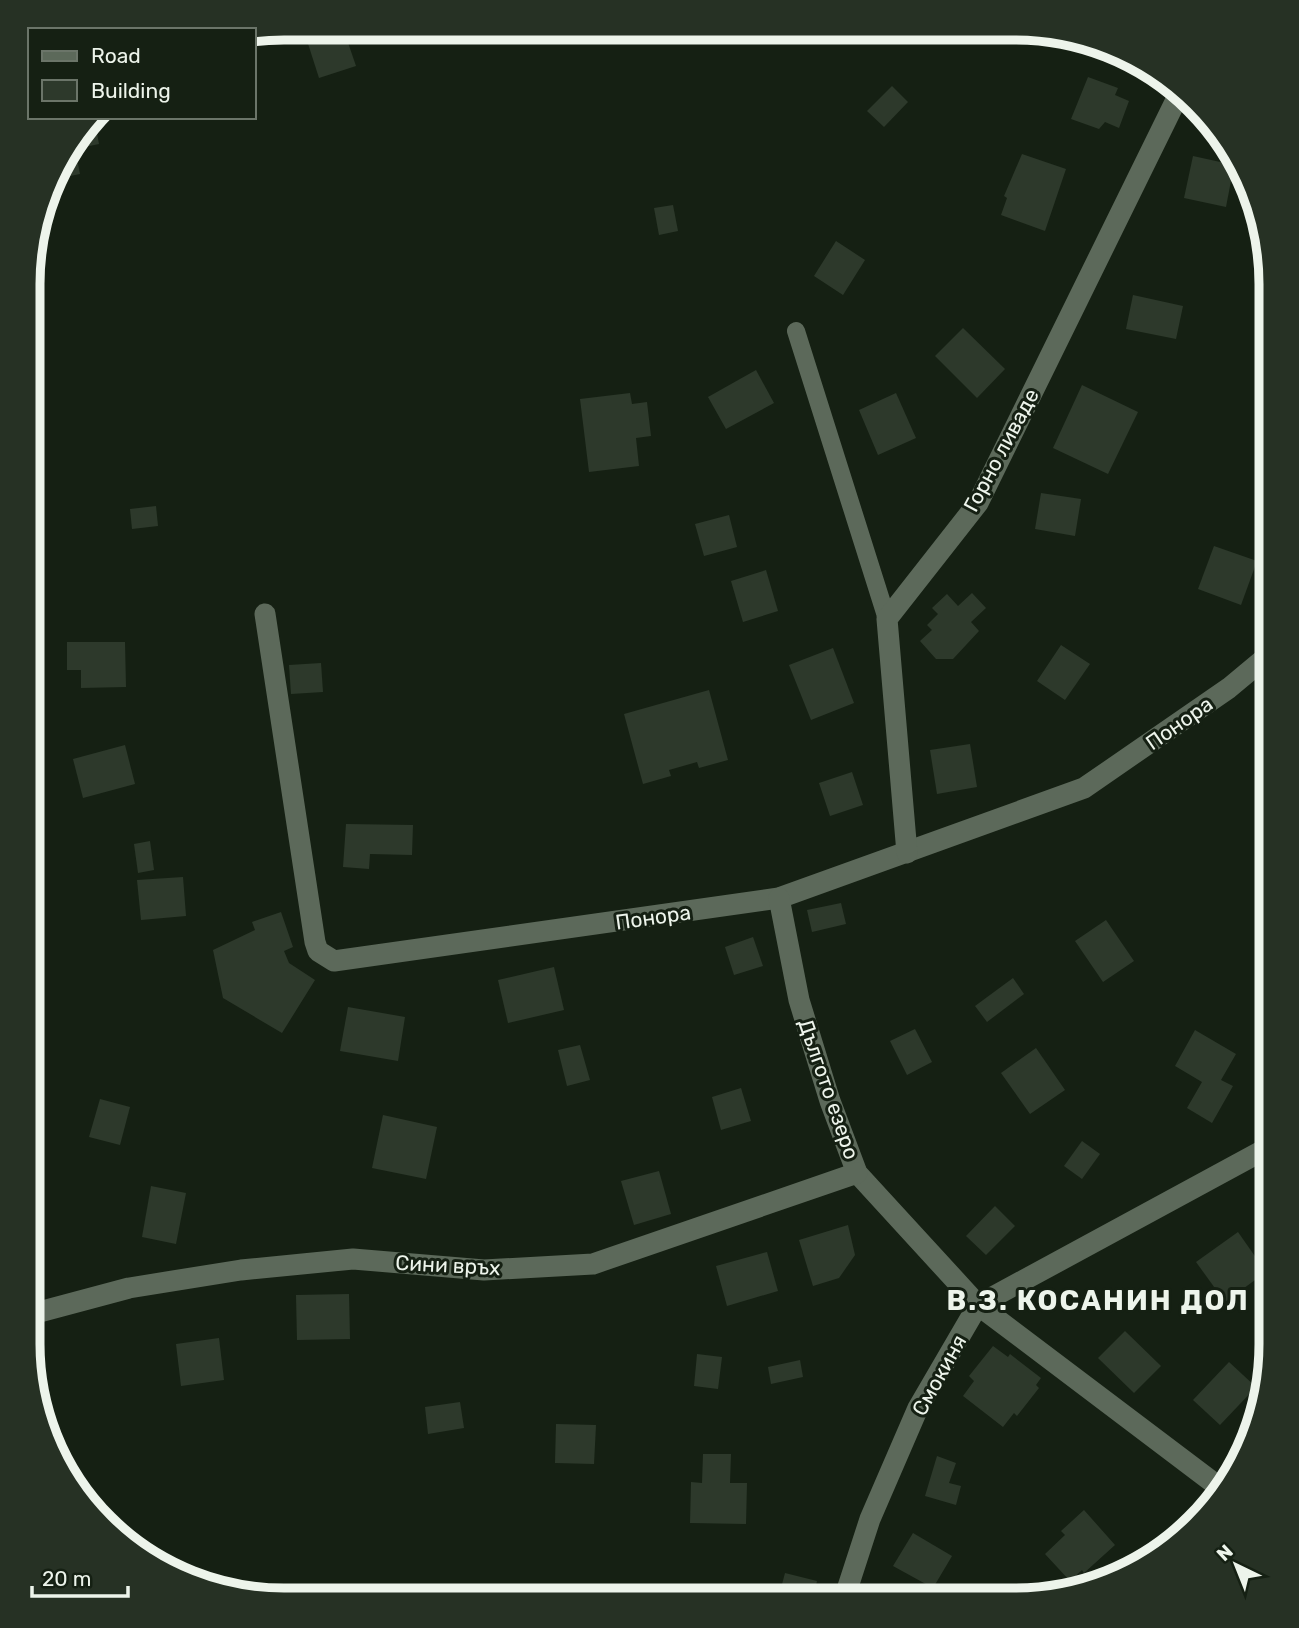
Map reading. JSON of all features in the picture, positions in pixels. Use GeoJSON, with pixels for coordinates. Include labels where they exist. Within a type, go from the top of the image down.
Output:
{"type":"FeatureCollection","features":[{"type":"Feature","properties":{"kind":"street","name":"Горно ливаде"},"geometry":{"type":"LineString","coordinates":[[887,619],[978,503],[1176,101]]}},
{"type":"Feature","properties":{"kind":"street","name":"Понора"},"geometry":{"type":"LineString","coordinates":[[265,614],[315,942],[325,958],[343,961],[779,898],[1084,788],[1229,688],[1259,663]]}},
{"type":"Feature","properties":{"kind":"street"},"geometry":{"type":"LineString","coordinates":[[887,619],[907,853]]}},
{"type":"Feature","properties":{"kind":"street","name":"Дългото езеро"},"geometry":{"type":"LineString","coordinates":[[779,898],[799,1000],[830,1101],[858,1173],[978,1305],[1214,1484]]}},
{"type":"Feature","properties":{"kind":"street"},"geometry":{"type":"LineString","coordinates":[[978,1305],[1258,1152]]}},
{"type":"Feature","properties":{"kind":"street","name":"Сини връх"},"geometry":{"type":"LineString","coordinates":[[40,1312],[130,1289],[241,1270],[353,1259],[484,1270],[593,1264],[858,1173]]}},
{"type":"Feature","properties":{"kind":"street","name":"Смокиня"},"geometry":{"type":"LineString","coordinates":[[848,1587],[870,1519],[918,1408],[978,1305]]}},
{"type":"Feature","properties":{"kind":"lane"},"geometry":{"type":"LineString","coordinates":[[796,331],[887,619]]}},
{"type":"Feature","properties":{"kind":"building"},"geometry":{"type":"Polygon","coordinates":[[[307,40],[347,40],[356,66],[319,78],[307,40]]]}},
{"type":"Feature","properties":{"kind":"building"},"geometry":{"type":"Polygon","coordinates":[[[1088,77],[1118,88],[1115,95],[1129,101],[1119,128],[1105,122],[1099,129],[1071,119],[1088,77]]]}},
{"type":"Feature","properties":{"kind":"building"},"geometry":{"type":"Polygon","coordinates":[[[892,86],[908,102],[884,127],[867,111],[892,86]]]}},
{"type":"Feature","properties":{"kind":"building"},"geometry":{"type":"Polygon","coordinates":[[[96,129],[99,144],[82,148],[96,129]]]}},
{"type":"Feature","properties":{"kind":"building"},"geometry":{"type":"Polygon","coordinates":[[[1022,154],[1066,169],[1045,231],[1001,215],[1007,198],[1004,196],[1022,154]]]}},
{"type":"Feature","properties":{"kind":"building"},"geometry":{"type":"Polygon","coordinates":[[[76,156],[80,174],[66,177],[76,156]]]}},
{"type":"Feature","properties":{"kind":"building"},"geometry":{"type":"Polygon","coordinates":[[[1193,156],[1227,163],[1232,175],[1226,207],[1184,198],[1193,156]]]}},
{"type":"Feature","properties":{"kind":"building"},"geometry":{"type":"Polygon","coordinates":[[[673,205],[678,231],[659,235],[654,208],[673,205]]]}},
{"type":"Feature","properties":{"kind":"building"},"geometry":{"type":"Polygon","coordinates":[[[836,241],[865,260],[843,295],[814,276],[836,241]]]}},
{"type":"Feature","properties":{"kind":"building"},"geometry":{"type":"Polygon","coordinates":[[[1133,295],[1183,306],[1176,339],[1126,329],[1133,295]]]}},
{"type":"Feature","properties":{"kind":"building"},"geometry":{"type":"Polygon","coordinates":[[[963,328],[1005,369],[977,398],[935,356],[963,328]]]}},
{"type":"Feature","properties":{"kind":"building"},"geometry":{"type":"Polygon","coordinates":[[[756,370],[774,403],[726,429],[708,397],[756,370]]]}},
{"type":"Feature","properties":{"kind":"building"},"geometry":{"type":"Polygon","coordinates":[[[1082,385],[1138,412],[1108,474],[1053,448],[1082,385]]]}},
{"type":"Feature","properties":{"kind":"building"},"geometry":{"type":"Polygon","coordinates":[[[630,393],[632,404],[647,402],[651,436],[636,438],[639,466],[589,472],[580,399],[630,393]]]}},
{"type":"Feature","properties":{"kind":"building"},"geometry":{"type":"Polygon","coordinates":[[[896,393],[916,438],[878,455],[859,410],[896,393]]]}},
{"type":"Feature","properties":{"kind":"building"},"geometry":{"type":"Polygon","coordinates":[[[1041,493],[1081,499],[1075,536],[1035,529],[1041,493]]]}},
{"type":"Feature","properties":{"kind":"building"},"geometry":{"type":"Polygon","coordinates":[[[156,506],[158,526],[132,529],[130,509],[156,506]]]}},
{"type":"Feature","properties":{"kind":"building"},"geometry":{"type":"Polygon","coordinates":[[[729,515],[737,547],[704,556],[695,524],[729,515]]]}},
{"type":"Feature","properties":{"kind":"building"},"geometry":{"type":"Polygon","coordinates":[[[1214,546],[1257,561],[1241,605],[1198,589],[1214,546]]]}},
{"type":"Feature","properties":{"kind":"building"},"geometry":{"type":"Polygon","coordinates":[[[766,570],[778,611],[743,622],[731,581],[766,570]]]}},
{"type":"Feature","properties":{"kind":"building"},"geometry":{"type":"Polygon","coordinates":[[[972,593],[986,608],[971,622],[979,631],[953,659],[936,659],[920,641],[932,630],[927,625],[938,614],[932,608],[947,594],[958,606],[972,593]]]}},
{"type":"Feature","properties":{"kind":"building"},"geometry":{"type":"Polygon","coordinates":[[[67,642],[125,642],[126,687],[81,688],[81,670],[67,670],[67,642]]]}},
{"type":"Feature","properties":{"kind":"building"},"geometry":{"type":"Polygon","coordinates":[[[1061,645],[1090,664],[1065,700],[1037,681],[1061,645]]]}},
{"type":"Feature","properties":{"kind":"building"},"geometry":{"type":"Polygon","coordinates":[[[833,648],[854,703],[811,720],[789,665],[833,648]]]}},
{"type":"Feature","properties":{"kind":"building"},"geometry":{"type":"Polygon","coordinates":[[[321,663],[323,692],[291,694],[289,665],[321,663]]]}},
{"type":"Feature","properties":{"kind":"building"},"geometry":{"type":"Polygon","coordinates":[[[709,690],[728,760],[699,768],[697,762],[669,770],[671,776],[643,784],[624,714],[709,690]]]}},
{"type":"Feature","properties":{"kind":"building"},"geometry":{"type":"Polygon","coordinates":[[[970,744],[977,787],[937,794],[930,750],[970,744]]]}},
{"type":"Feature","properties":{"kind":"building"},"geometry":{"type":"Polygon","coordinates":[[[125,745],[135,784],[83,798],[73,759],[125,745]]]}},
{"type":"Feature","properties":{"kind":"building"},"geometry":{"type":"Polygon","coordinates":[[[852,772],[863,805],[830,816],[819,783],[852,772]]]}},
{"type":"Feature","properties":{"kind":"building"},"geometry":{"type":"Polygon","coordinates":[[[346,824],[413,825],[412,855],[370,854],[369,869],[343,867],[346,824]]]}},
{"type":"Feature","properties":{"kind":"building"},"geometry":{"type":"Polygon","coordinates":[[[150,841],[154,870],[138,873],[134,844],[150,841]]]}},
{"type":"Feature","properties":{"kind":"building"},"geometry":{"type":"Polygon","coordinates":[[[183,877],[186,916],[141,920],[137,880],[183,877]]]}},
{"type":"Feature","properties":{"kind":"building"},"geometry":{"type":"Polygon","coordinates":[[[841,903],[846,924],[812,932],[807,910],[841,903]]]}},
{"type":"Feature","properties":{"kind":"building"},"geometry":{"type":"Polygon","coordinates":[[[281,912],[293,947],[284,951],[289,963],[315,980],[282,1033],[223,998],[213,950],[255,930],[252,922],[281,912]]]}},
{"type":"Feature","properties":{"kind":"building"},"geometry":{"type":"Polygon","coordinates":[[[1106,920],[1134,961],[1103,982],[1075,941],[1106,920]]]}},
{"type":"Feature","properties":{"kind":"building"},"geometry":{"type":"Polygon","coordinates":[[[753,937],[763,966],[734,975],[725,947],[753,937]]]}},
{"type":"Feature","properties":{"kind":"building"},"geometry":{"type":"Polygon","coordinates":[[[554,967],[564,1010],[508,1023],[498,980],[554,967]]]}},
{"type":"Feature","properties":{"kind":"building"},"geometry":{"type":"Polygon","coordinates":[[[1013,978],[1024,994],[987,1022],[975,1006],[1013,978]]]}},
{"type":"Feature","properties":{"kind":"building"},"geometry":{"type":"Polygon","coordinates":[[[348,1007],[405,1017],[398,1061],[340,1051],[348,1007]]]}},
{"type":"Feature","properties":{"kind":"building"},"geometry":{"type":"Polygon","coordinates":[[[915,1029],[932,1062],[907,1075],[890,1041],[915,1029]]]}},
{"type":"Feature","properties":{"kind":"building"},"geometry":{"type":"Polygon","coordinates":[[[1195,1030],[1236,1054],[1221,1080],[1233,1086],[1212,1123],[1187,1108],[1202,1082],[1175,1066],[1195,1030]]]}},
{"type":"Feature","properties":{"kind":"building"},"geometry":{"type":"Polygon","coordinates":[[[580,1045],[590,1080],[567,1086],[558,1050],[580,1045]]]}},
{"type":"Feature","properties":{"kind":"building"},"geometry":{"type":"Polygon","coordinates":[[[1036,1048],[1065,1090],[1030,1114],[1001,1073],[1036,1048]]]}},
{"type":"Feature","properties":{"kind":"building"},"geometry":{"type":"Polygon","coordinates":[[[741,1088],[751,1121],[721,1130],[712,1097],[741,1088]]]}},
{"type":"Feature","properties":{"kind":"building"},"geometry":{"type":"Polygon","coordinates":[[[100,1099],[130,1107],[120,1145],[89,1137],[100,1099]]]}},
{"type":"Feature","properties":{"kind":"building"},"geometry":{"type":"Polygon","coordinates":[[[383,1115],[437,1127],[426,1179],[372,1168],[383,1115]]]}},
{"type":"Feature","properties":{"kind":"building"},"geometry":{"type":"Polygon","coordinates":[[[1082,1141],[1100,1154],[1082,1179],[1064,1166],[1082,1141]]]}},
{"type":"Feature","properties":{"kind":"building"},"geometry":{"type":"Polygon","coordinates":[[[659,1171],[671,1214],[634,1225],[621,1181],[659,1171]]]}},
{"type":"Feature","properties":{"kind":"building"},"geometry":{"type":"Polygon","coordinates":[[[151,1186],[186,1193],[176,1244],[142,1237],[151,1186]]]}},
{"type":"Feature","properties":{"kind":"building"},"geometry":{"type":"Polygon","coordinates":[[[995,1206],[1015,1226],[986,1255],[966,1236],[995,1206]]]}},
{"type":"Feature","properties":{"kind":"building"},"geometry":{"type":"Polygon","coordinates":[[[848,1225],[855,1255],[839,1278],[813,1286],[799,1240],[848,1225]]]}},
{"type":"Feature","properties":{"kind":"building"},"geometry":{"type":"Polygon","coordinates":[[[1238,1232],[1258,1261],[1258,1278],[1225,1302],[1196,1262],[1238,1232]]]}},
{"type":"Feature","properties":{"kind":"building"},"geometry":{"type":"Polygon","coordinates":[[[767,1252],[778,1291],[727,1306],[716,1266],[767,1252]]]}},
{"type":"Feature","properties":{"kind":"building"},"geometry":{"type":"Polygon","coordinates":[[[349,1294],[350,1339],[297,1340],[296,1295],[349,1294]]]}},
{"type":"Feature","properties":{"kind":"building"},"geometry":{"type":"Polygon","coordinates":[[[1125,1331],[1161,1366],[1134,1393],[1098,1358],[1125,1331]]]}},
{"type":"Feature","properties":{"kind":"building"},"geometry":{"type":"Polygon","coordinates":[[[219,1338],[224,1380],[181,1386],[176,1344],[219,1338]]]}},
{"type":"Feature","properties":{"kind":"building"},"geometry":{"type":"Polygon","coordinates":[[[993,1346],[1008,1357],[1010,1354],[1041,1378],[1036,1385],[1039,1388],[1017,1416],[1014,1413],[1003,1427],[963,1396],[974,1381],[969,1376],[993,1346]]]}},
{"type":"Feature","properties":{"kind":"building"},"geometry":{"type":"Polygon","coordinates":[[[697,1354],[722,1357],[718,1389],[694,1386],[697,1354]]]}},
{"type":"Feature","properties":{"kind":"building"},"geometry":{"type":"Polygon","coordinates":[[[800,1360],[803,1377],[771,1384],[768,1367],[800,1360]]]}},
{"type":"Feature","properties":{"kind":"building"},"geometry":{"type":"Polygon","coordinates":[[[1229,1362],[1255,1386],[1220,1425],[1193,1400],[1229,1362]]]}},
{"type":"Feature","properties":{"kind":"building"},"geometry":{"type":"Polygon","coordinates":[[[460,1402],[464,1428],[428,1434],[425,1407],[460,1402]]]}},
{"type":"Feature","properties":{"kind":"building"},"geometry":{"type":"Polygon","coordinates":[[[556,1424],[596,1425],[594,1464],[555,1463],[556,1424]]]}},
{"type":"Feature","properties":{"kind":"building"},"geometry":{"type":"Polygon","coordinates":[[[703,1454],[731,1454],[730,1483],[747,1483],[746,1524],[690,1523],[691,1482],[702,1483],[703,1454]]]}},
{"type":"Feature","properties":{"kind":"building"},"geometry":{"type":"Polygon","coordinates":[[[937,1456],[956,1463],[949,1483],[961,1486],[956,1505],[925,1496],[937,1456]]]}},
{"type":"Feature","properties":{"kind":"building"},"geometry":{"type":"Polygon","coordinates":[[[1084,1510],[1115,1545],[1084,1573],[1082,1570],[1070,1581],[1045,1554],[1065,1535],[1061,1531],[1084,1510]]]}},
{"type":"Feature","properties":{"kind":"building"},"geometry":{"type":"Polygon","coordinates":[[[913,1533],[952,1556],[934,1587],[893,1566],[913,1533]]]}},
{"type":"Feature","properties":{"kind":"building"},"geometry":{"type":"Polygon","coordinates":[[[785,1573],[817,1581],[816,1587],[781,1587],[785,1573]]]}},
{"type":"Feature","properties":{"kind":"district","name":"В.З. КОСАНИН ДОЛ"},"geometry":{"type":"Point","coordinates":[1098,1300]}}]}
